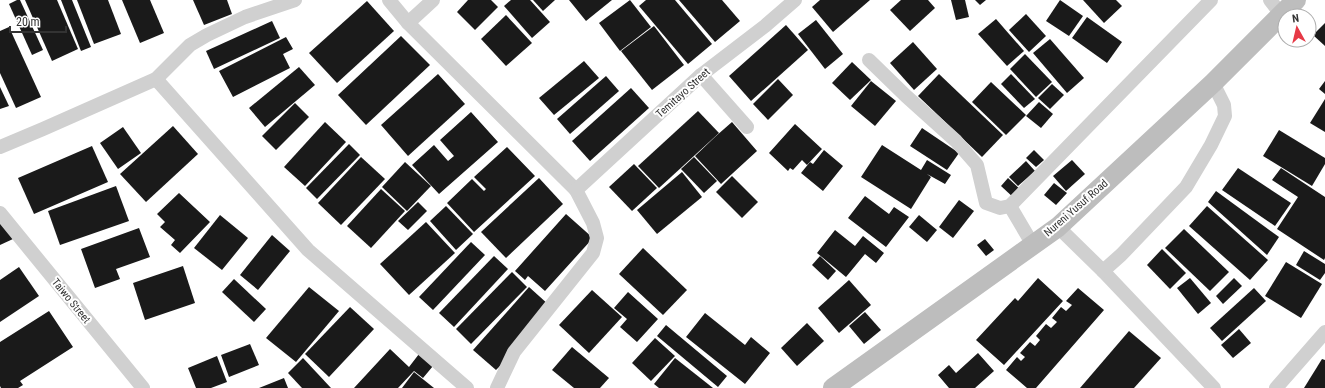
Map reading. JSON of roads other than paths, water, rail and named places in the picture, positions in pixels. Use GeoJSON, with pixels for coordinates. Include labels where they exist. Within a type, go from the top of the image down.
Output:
{"type":"FeatureCollection","features":[{"type":"Feature","properties":{"kind":"street"},"geometry":{"type":"LineString","coordinates":[[0,147],[156,79],[190,45],[207,35],[245,17],[295,0]]}},
{"type":"Feature","properties":{"kind":"street"},"geometry":{"type":"LineString","coordinates":[[389,0],[408,23],[576,190],[593,223],[597,238],[593,253],[514,352],[497,388]]}},
{"type":"Feature","properties":{"kind":"street"},"geometry":{"type":"LineString","coordinates":[[408,23],[432,0]]}},
{"type":"Feature","properties":{"kind":"street","name":"Temitayo Street"},"geometry":{"type":"LineString","coordinates":[[576,190],[701,76],[765,26],[795,0]]}},
{"type":"Feature","properties":{"kind":"street"},"geometry":{"type":"LineString","coordinates":[[868,60],[956,141],[977,165],[986,203],[1000,208],[1010,206],[1211,0]]}},
{"type":"Feature","properties":{"kind":"street","name":"Nureni Yusuf Road"},"geometry":{"type":"LineString","coordinates":[[833,388],[1058,227],[1213,83],[1276,7],[1296,0]]}},
{"type":"Feature","properties":{"kind":"street"},"geometry":{"type":"LineString","coordinates":[[701,76],[747,127]]}},
{"type":"Feature","properties":{"kind":"street"},"geometry":{"type":"LineString","coordinates":[[156,79],[308,250],[467,388]]}},
{"type":"Feature","properties":{"kind":"street"},"geometry":{"type":"LineString","coordinates":[[1103,271],[1186,187],[1211,145],[1225,116],[1224,105],[1213,83]]}},
{"type":"Feature","properties":{"kind":"street"},"geometry":{"type":"LineString","coordinates":[[1010,206],[1033,245]]}},
{"type":"Feature","properties":{"kind":"street","name":"Taiwo Street"},"geometry":{"type":"LineString","coordinates":[[0,213],[143,388]]}},
{"type":"Feature","properties":{"kind":"street"},"geometry":{"type":"LineString","coordinates":[[1058,227],[1103,271],[1214,388]]}},
{"type":"Feature","properties":{"kind":"street"},"geometry":{"type":"LineString","coordinates":[[1276,388],[1325,332]]}}]}
